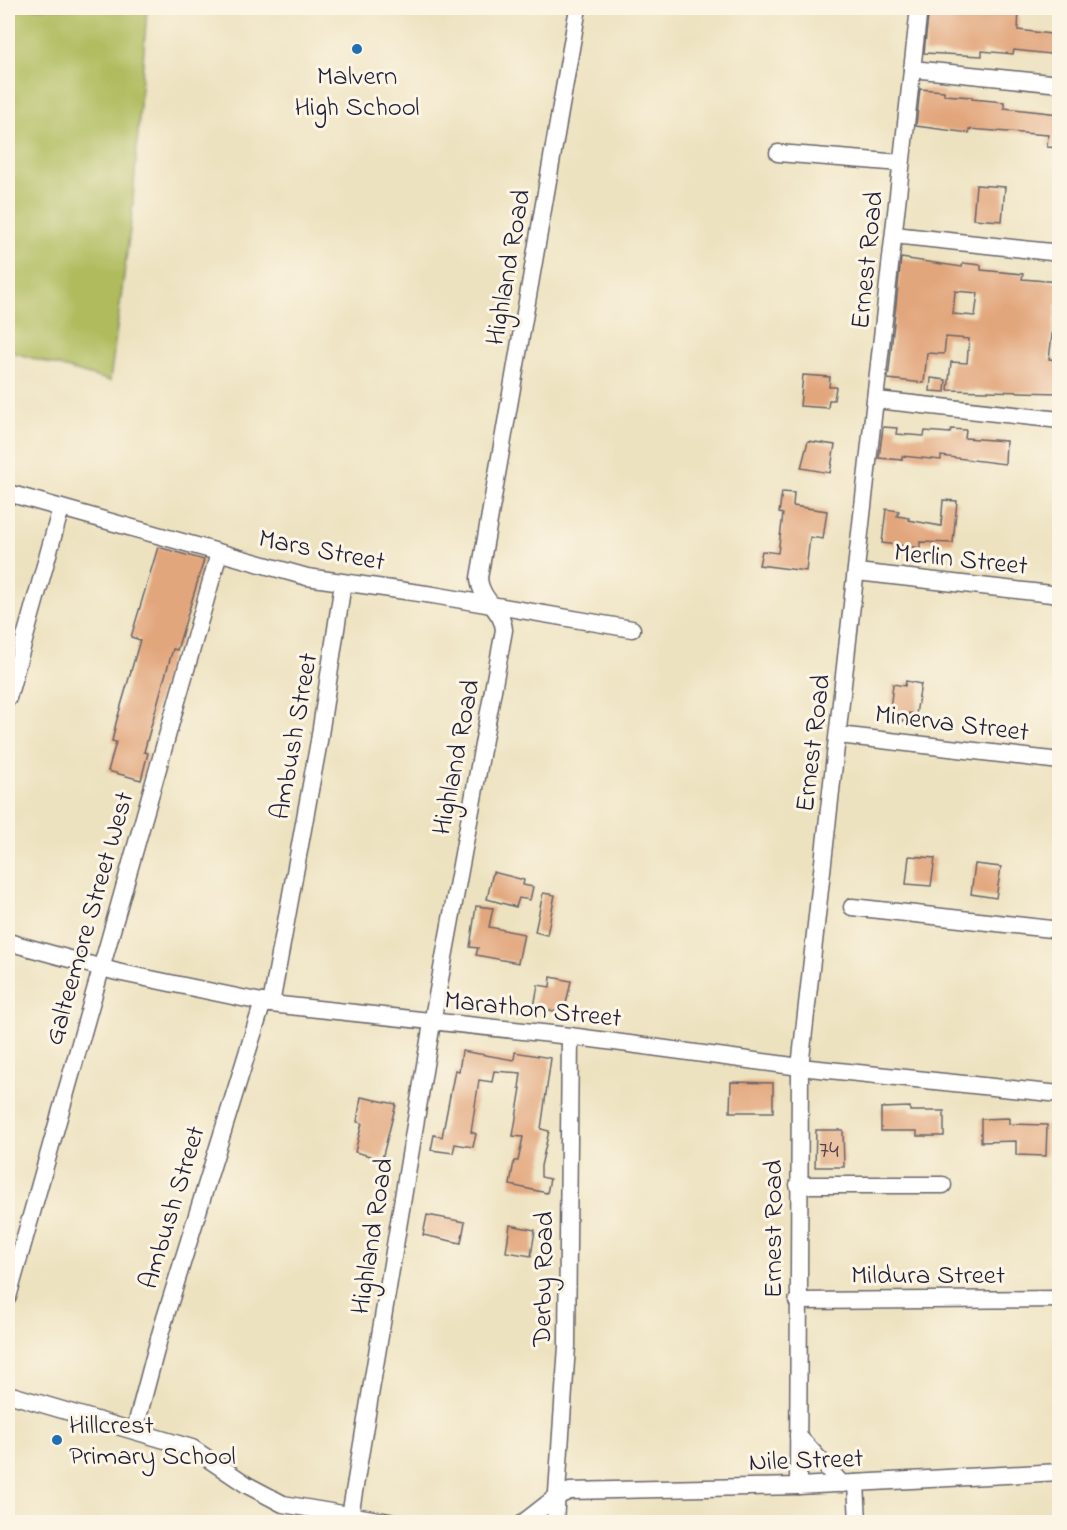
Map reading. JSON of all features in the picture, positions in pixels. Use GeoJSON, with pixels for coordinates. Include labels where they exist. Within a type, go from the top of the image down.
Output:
{"type":"FeatureCollection","features":[{"type":"Feature","properties":{"kind":"street","name":"Highland Road"},"geometry":{"type":"LineString","coordinates":[[349,1519],[432,1023],[504,630],[502,620],[489,604],[479,585],[481,563],[578,8]]}},
{"type":"Feature","properties":{"kind":"street","name":"Ernest Road"},"geometry":{"type":"LineString","coordinates":[[798,1486],[797,1301],[800,1067],[877,400],[919,8]]}},
{"type":"Feature","properties":{"kind":"street"},"geometry":{"type":"LineString","coordinates":[[912,69],[1059,84]]}},
{"type":"Feature","properties":{"kind":"street"},"geometry":{"type":"LineString","coordinates":[[778,153],[902,163]]}},
{"type":"Feature","properties":{"kind":"street"},"geometry":{"type":"LineString","coordinates":[[894,235],[1059,253]]}},
{"type":"Feature","properties":{"kind":"street"},"geometry":{"type":"LineString","coordinates":[[877,400],[1059,420]]}},
{"type":"Feature","properties":{"kind":"street","name":"Mars Street"},"geometry":{"type":"LineString","coordinates":[[8,493],[307,577],[489,604],[632,629]]}},
{"type":"Feature","properties":{"kind":"street"},"geometry":{"type":"LineString","coordinates":[[8,698],[61,508]]}},
{"type":"Feature","properties":{"kind":"street","name":"Galteemore Street West"},"geometry":{"type":"LineString","coordinates":[[8,1297],[219,552]]}},
{"type":"Feature","properties":{"kind":"street","name":"Merlin Street"},"geometry":{"type":"LineString","coordinates":[[857,572],[1059,595]]}},
{"type":"Feature","properties":{"kind":"street","name":"Ambush Street"},"geometry":{"type":"LineString","coordinates":[[135,1429],[161,1331],[267,1003],[319,741],[344,583]]}},
{"type":"Feature","properties":{"kind":"street","name":"Minerva Street"},"geometry":{"type":"LineString","coordinates":[[838,735],[1059,761]]}},
{"type":"Feature","properties":{"kind":"street"},"geometry":{"type":"LineString","coordinates":[[852,907],[1059,930]]}},
{"type":"Feature","properties":{"kind":"street","name":"Marathon Street"},"geometry":{"type":"LineString","coordinates":[[8,942],[100,968],[267,1003],[432,1023],[570,1036],[800,1067],[1059,1094]]}},
{"type":"Feature","properties":{"kind":"street","name":"Derby Road"},"geometry":{"type":"LineString","coordinates":[[555,1522],[567,1346],[570,1036]]}},
{"type":"Feature","properties":{"kind":"street"},"geometry":{"type":"LineString","coordinates":[[798,1185],[943,1185]]}},
{"type":"Feature","properties":{"kind":"street","name":"Mildura Street"},"geometry":{"type":"LineString","coordinates":[[797,1301],[1059,1299]]}},
{"type":"Feature","properties":{"kind":"street"},"geometry":{"type":"LineString","coordinates":[[8,1394],[135,1429],[201,1452],[273,1500],[349,1519],[390,1522]]}},
{"type":"Feature","properties":{"kind":"street"},"geometry":{"type":"LineString","coordinates":[[798,1436],[849,1483],[858,1522]]}},
{"type":"Feature","properties":{"kind":"street","name":"Nile Street"},"geometry":{"type":"LineString","coordinates":[[556,1497],[570,1491],[798,1486],[1059,1472]]}},
{"type":"Feature","properties":{"kind":"street"},"geometry":{"type":"LineString","coordinates":[[524,1522],[556,1497]]}},
{"type":"Feature","properties":{"kind":"green space"},"geometry":{"type":"Polygon","coordinates":[[[8,8],[147,8],[132,214],[110,381],[8,351],[8,8]]]}},
{"type":"Feature","properties":{"kind":"building"},"geometry":{"type":"Polygon","coordinates":[[[929,8],[1019,8],[1018,30],[1059,35],[1059,55],[1014,50],[1013,54],[982,51],[982,56],[924,53],[929,8]]]}},
{"type":"Feature","properties":{"kind":"building"},"geometry":{"type":"Polygon","coordinates":[[[920,89],[944,91],[944,95],[1004,102],[1004,108],[1059,114],[1059,148],[1047,147],[1048,135],[969,129],[969,133],[916,126],[920,89]]]}},
{"type":"Feature","properties":{"kind":"building"},"geometry":{"type":"Polygon","coordinates":[[[976,185],[1005,187],[1002,221],[973,219],[976,185]]]}},
{"type":"Feature","properties":{"kind":"building"},"geometry":{"type":"Polygon","coordinates":[[[901,258],[962,267],[963,263],[981,265],[981,270],[1023,274],[1022,279],[1059,282],[1059,304],[1056,304],[1049,359],[1059,360],[1059,393],[948,390],[951,362],[967,363],[969,339],[946,337],[944,354],[927,353],[924,383],[888,379],[901,258]],[[955,291],[953,314],[975,316],[978,293],[955,291]]]}},
{"type":"Feature","properties":{"kind":"building"},"geometry":{"type":"Polygon","coordinates":[[[803,375],[830,377],[829,387],[836,387],[834,400],[829,400],[828,408],[800,406],[803,375]]]}},
{"type":"Feature","properties":{"kind":"building"},"geometry":{"type":"Polygon","coordinates":[[[931,378],[946,380],[945,392],[930,391],[931,378]]]}},
{"type":"Feature","properties":{"kind":"building"},"geometry":{"type":"Polygon","coordinates":[[[883,427],[897,428],[896,434],[924,436],[925,431],[950,433],[951,429],[966,430],[965,438],[1006,441],[1005,464],[941,456],[941,460],[902,456],[902,460],[879,458],[883,427]]]}},
{"type":"Feature","properties":{"kind":"building"},"geometry":{"type":"Polygon","coordinates":[[[808,441],[835,445],[830,473],[801,468],[808,441]]]}},
{"type":"Feature","properties":{"kind":"building"},"geometry":{"type":"Polygon","coordinates":[[[782,492],[794,493],[793,506],[827,511],[823,539],[810,537],[806,571],[759,565],[762,551],[778,553],[783,514],[779,513],[782,492]]]}},
{"type":"Feature","properties":{"kind":"building"},"geometry":{"type":"Polygon","coordinates":[[[943,500],[957,501],[953,543],[920,542],[920,548],[882,543],[886,509],[899,511],[897,516],[909,518],[908,520],[941,526],[943,500]]]}},
{"type":"Feature","properties":{"kind":"building"},"geometry":{"type":"Polygon","coordinates":[[[158,547],[204,560],[177,650],[173,649],[163,683],[144,752],[148,753],[141,780],[108,771],[116,742],[112,741],[116,723],[140,640],[131,637],[158,547]]]}},
{"type":"Feature","properties":{"kind":"building"},"geometry":{"type":"Polygon","coordinates":[[[906,681],[921,684],[916,714],[909,713],[908,722],[889,718],[893,684],[905,686],[906,681]]]}},
{"type":"Feature","properties":{"kind":"building"},"geometry":{"type":"Polygon","coordinates":[[[909,856],[935,858],[931,886],[906,884],[909,856]]]}},
{"type":"Feature","properties":{"kind":"building"},"geometry":{"type":"Polygon","coordinates":[[[975,864],[1001,867],[996,898],[971,894],[975,864]]]}},
{"type":"Feature","properties":{"kind":"building"},"geometry":{"type":"Polygon","coordinates":[[[493,872],[524,880],[523,885],[533,887],[530,900],[519,898],[516,907],[487,899],[493,872]]]}},
{"type":"Feature","properties":{"kind":"building"},"geometry":{"type":"Polygon","coordinates":[[[543,893],[555,895],[547,935],[535,932],[543,893]]]}},
{"type":"Feature","properties":{"kind":"building"},"geometry":{"type":"Polygon","coordinates":[[[476,906],[493,908],[489,927],[524,934],[518,963],[476,955],[478,948],[470,947],[476,906]]]}},
{"type":"Feature","properties":{"kind":"building"},"geometry":{"type":"Polygon","coordinates":[[[551,977],[571,981],[564,1013],[534,1007],[538,985],[550,987],[551,977]]]}},
{"type":"Feature","properties":{"kind":"building"},"geometry":{"type":"Polygon","coordinates":[[[462,1051],[514,1060],[515,1052],[551,1058],[541,1129],[549,1131],[541,1166],[541,1177],[550,1179],[547,1193],[510,1185],[514,1161],[518,1161],[523,1137],[513,1136],[521,1088],[519,1088],[521,1073],[494,1071],[492,1082],[479,1080],[471,1132],[476,1134],[473,1147],[455,1144],[453,1153],[431,1150],[434,1135],[442,1137],[455,1070],[459,1071],[462,1051]]]}},
{"type":"Feature","properties":{"kind":"building"},"geometry":{"type":"Polygon","coordinates":[[[731,1082],[773,1083],[773,1112],[730,1112],[731,1082]]]}},
{"type":"Feature","properties":{"kind":"building"},"geometry":{"type":"Polygon","coordinates":[[[361,1097],[396,1104],[382,1159],[355,1152],[362,1123],[357,1122],[361,1097]]]}},
{"type":"Feature","properties":{"kind":"building"},"geometry":{"type":"Polygon","coordinates":[[[910,1107],[910,1111],[944,1111],[944,1136],[917,1136],[917,1131],[881,1131],[881,1108],[910,1107]]]}},
{"type":"Feature","properties":{"kind":"building"},"geometry":{"type":"Polygon","coordinates":[[[1009,1118],[1009,1124],[1047,1125],[1046,1156],[1016,1155],[1016,1141],[981,1142],[981,1119],[1009,1118]]]}},
{"type":"Feature","properties":{"kind":"building"},"geometry":{"type":"Polygon","coordinates":[[[816,1130],[843,1130],[844,1167],[815,1167],[816,1130]]]}},
{"type":"Feature","properties":{"kind":"building"},"geometry":{"type":"Polygon","coordinates":[[[427,1215],[465,1222],[461,1243],[423,1235],[427,1215]]]}},
{"type":"Feature","properties":{"kind":"building"},"geometry":{"type":"Polygon","coordinates":[[[510,1225],[535,1230],[531,1256],[506,1252],[510,1225]]]}},
{"type":"Feature","properties":{"kind":"place","name":"Malvern High School"},"geometry":{"type":"Point","coordinates":[357,49]}},
{"type":"Feature","properties":{"kind":"place","name":"Hillcrest Primary School"},"geometry":{"type":"Point","coordinates":[57,1440]}}]}
